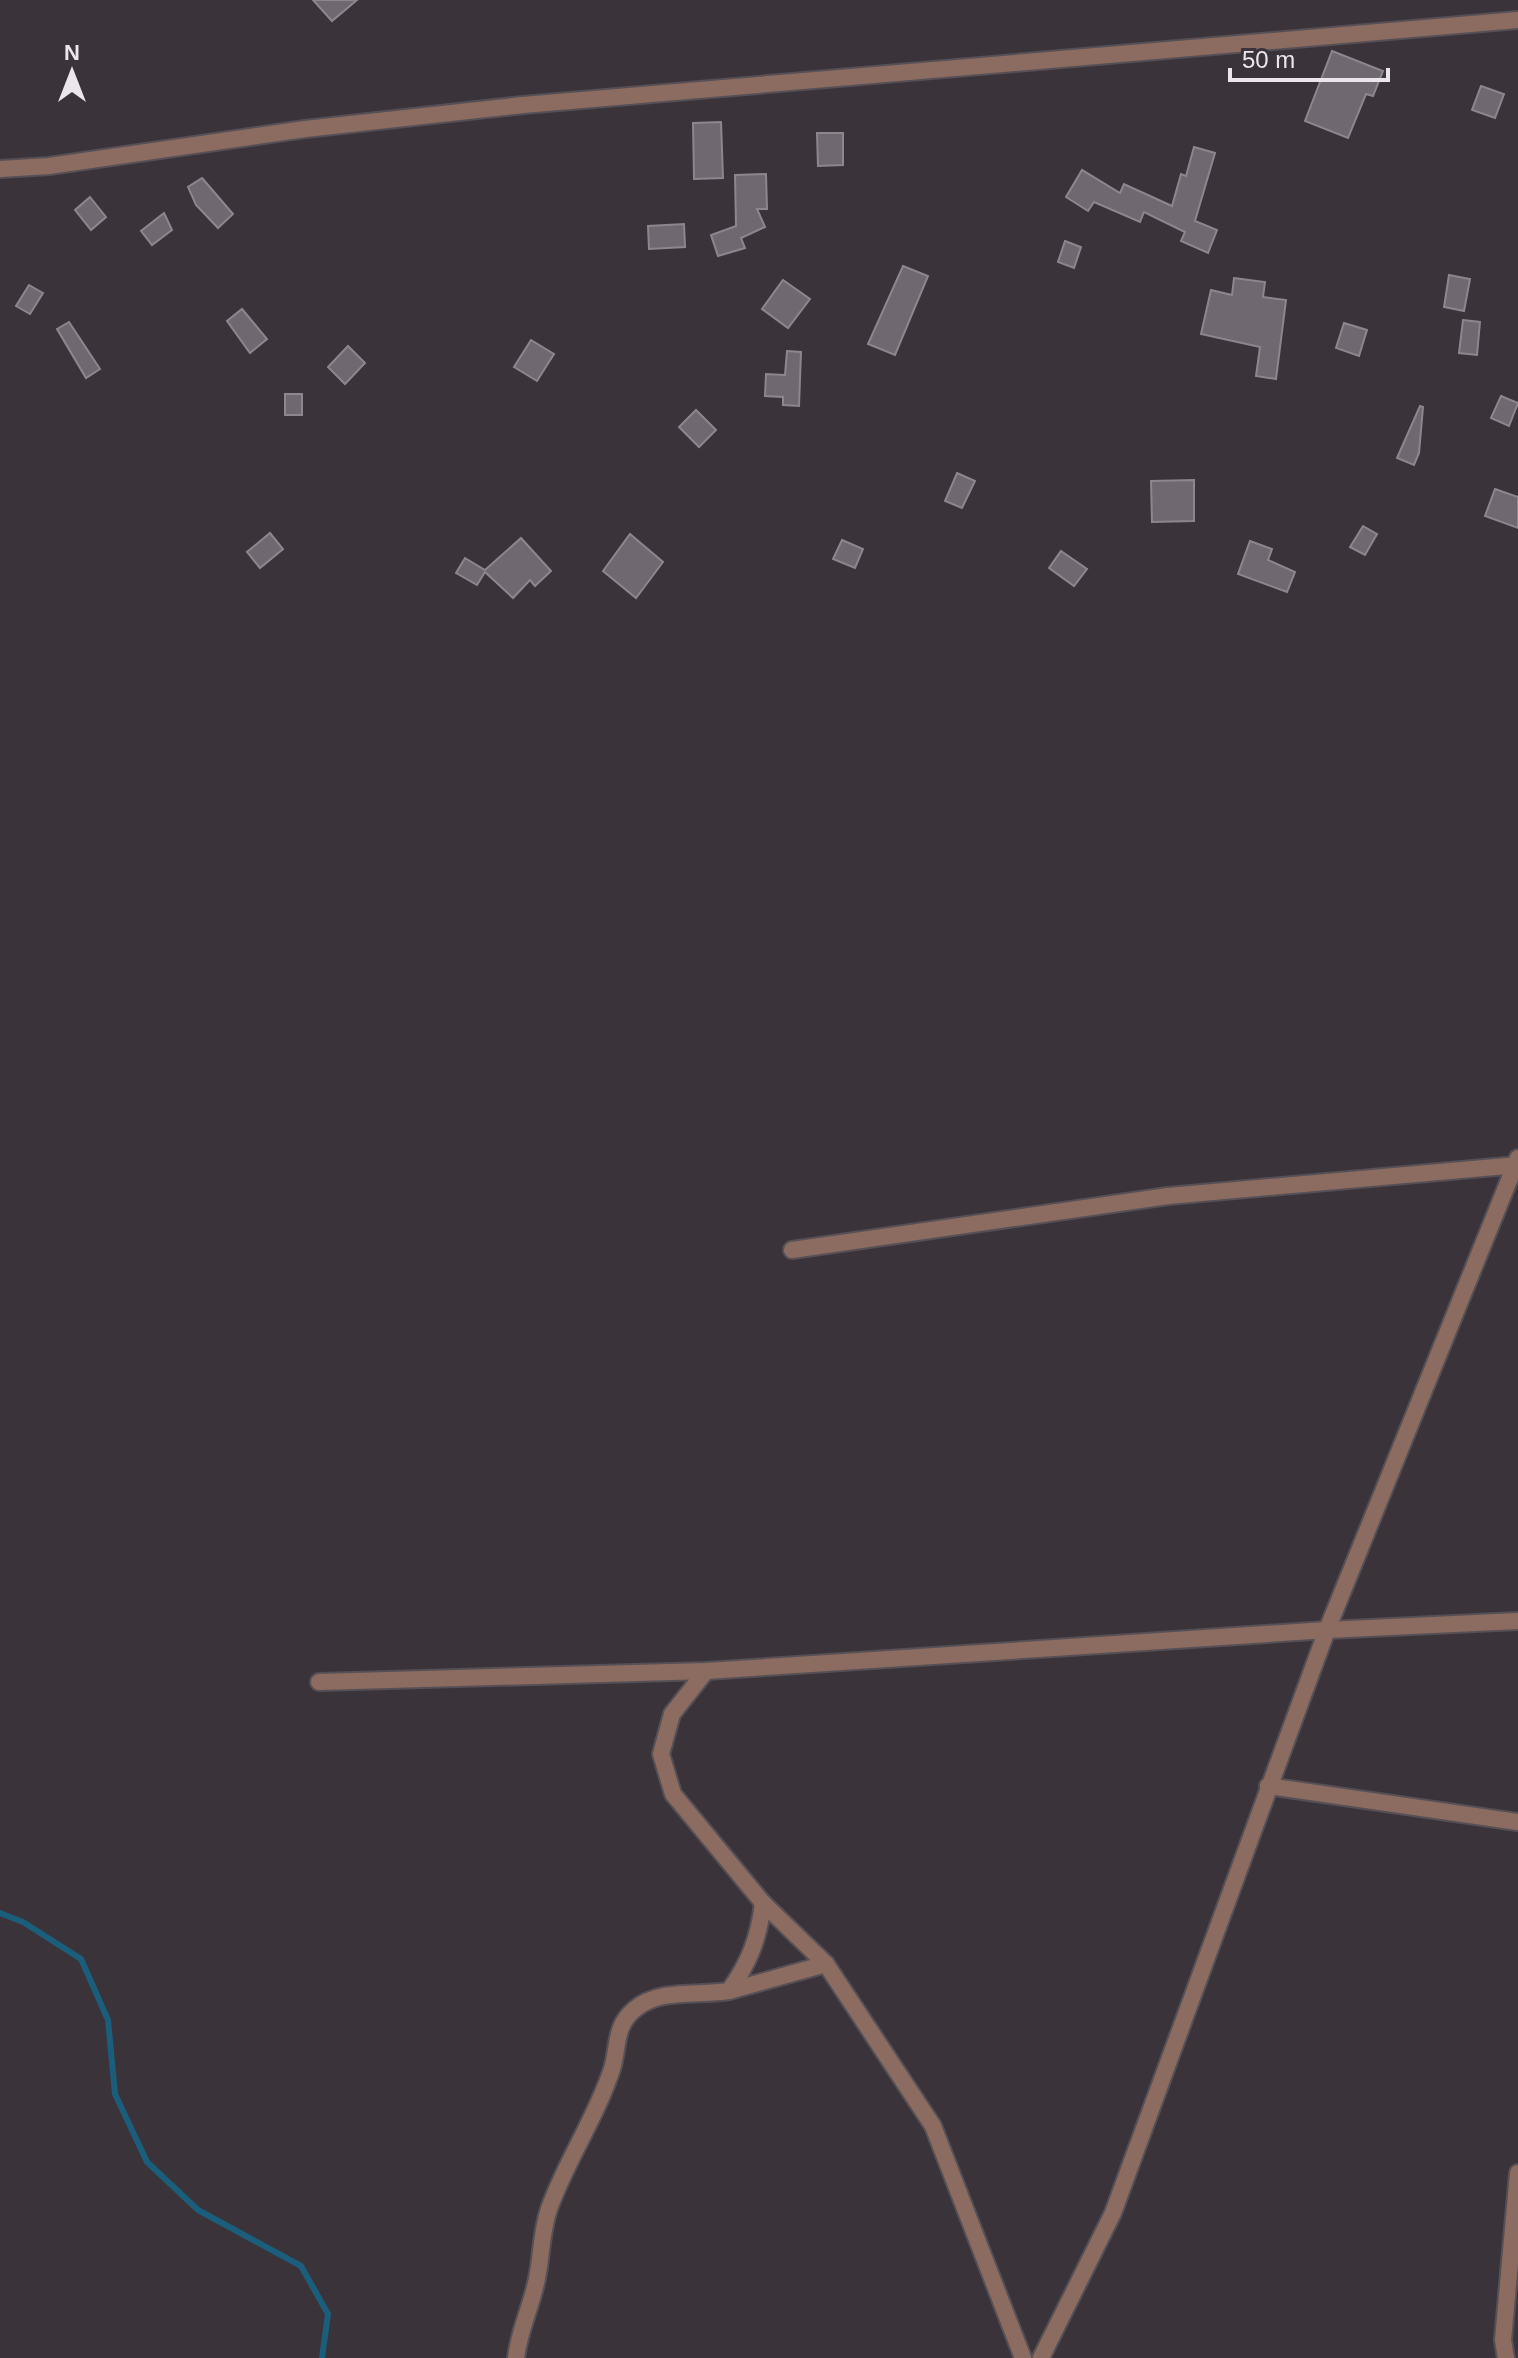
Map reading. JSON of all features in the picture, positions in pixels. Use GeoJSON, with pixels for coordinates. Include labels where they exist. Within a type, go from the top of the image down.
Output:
{"type":"FeatureCollection","features":[{"type":"Feature","properties":{"kind":"street"},"geometry":{"type":"LineString","coordinates":[[0,169],[49,166],[305,129],[523,105],[1518,20]]}},
{"type":"Feature","properties":{"kind":"street"},"geometry":{"type":"LineString","coordinates":[[792,1250],[1168,1196],[1517,1162],[1327,1630],[1113,2213],[1041,2358]]}},
{"type":"Feature","properties":{"kind":"street"},"geometry":{"type":"LineString","coordinates":[[319,1682],[706,1671],[1327,1630],[1518,1621]]}},
{"type":"Feature","properties":{"kind":"street"},"geometry":{"type":"LineString","coordinates":[[706,1671],[672,1714],[661,1754],[673,1794],[763,1903],[826,1964],[933,2126],[1023,2358]]}},
{"type":"Feature","properties":{"kind":"street"},"geometry":{"type":"LineString","coordinates":[[1268,1786],[1518,1822]]}},
{"type":"Feature","properties":{"kind":"street"},"geometry":{"type":"LineString","coordinates":[[729,1991],[746,1968],[759,1934],[763,1903]]}},
{"type":"Feature","properties":{"kind":"street"},"geometry":{"type":"LineString","coordinates":[[516,2358],[520,2330],[536,2286],[539,2251],[549,2209],[612,2067],[618,2028],[634,2009],[659,1994],[693,1996],[729,1991],[826,1964]]}},
{"type":"Feature","properties":{"kind":"street"},"geometry":{"type":"LineString","coordinates":[[1506,2358],[1503,2340],[1518,2173]]}},
{"type":"Feature","properties":{"kind":"building"},"geometry":{"type":"Polygon","coordinates":[[[313,0],[357,0],[332,21],[313,0]]]}},
{"type":"Feature","properties":{"kind":"building"},"geometry":{"type":"Polygon","coordinates":[[[1332,51],[1383,71],[1373,96],[1366,94],[1348,138],[1305,121],[1332,51]]]}},
{"type":"Feature","properties":{"kind":"building"},"geometry":{"type":"Polygon","coordinates":[[[1481,86],[1504,94],[1495,118],[1472,110],[1481,86]]]}},
{"type":"Feature","properties":{"kind":"building"},"geometry":{"type":"Polygon","coordinates":[[[721,122],[723,178],[694,179],[693,123],[721,122]]]}},
{"type":"Feature","properties":{"kind":"building"},"geometry":{"type":"Polygon","coordinates":[[[817,133],[843,133],[843,165],[818,166],[817,133]]]}},
{"type":"Feature","properties":{"kind":"building"},"geometry":{"type":"Polygon","coordinates":[[[1194,147],[1215,153],[1195,221],[1217,230],[1208,253],[1181,241],[1185,232],[1144,212],[1140,222],[1094,202],[1088,211],[1066,197],[1082,170],[1120,193],[1124,184],[1172,206],[1181,174],[1186,176],[1194,147]]]}},
{"type":"Feature","properties":{"kind":"building"},"geometry":{"type":"Polygon","coordinates":[[[766,174],[767,209],[757,209],[765,227],[741,238],[745,248],[718,256],[711,235],[736,226],[735,175],[766,174]]]}},
{"type":"Feature","properties":{"kind":"building"},"geometry":{"type":"Polygon","coordinates":[[[202,178],[233,214],[218,228],[196,205],[188,187],[202,178]]]}},
{"type":"Feature","properties":{"kind":"building"},"geometry":{"type":"Polygon","coordinates":[[[90,197],[106,217],[91,230],[75,210],[90,197]]]}},
{"type":"Feature","properties":{"kind":"building"},"geometry":{"type":"Polygon","coordinates":[[[164,213],[172,230],[152,245],[141,231],[164,213]]]}},
{"type":"Feature","properties":{"kind":"building"},"geometry":{"type":"Polygon","coordinates":[[[684,224],[685,247],[649,249],[648,226],[684,224]]]}},
{"type":"Feature","properties":{"kind":"building"},"geometry":{"type":"Polygon","coordinates":[[[1065,241],[1081,247],[1074,268],[1058,262],[1065,241]]]}},
{"type":"Feature","properties":{"kind":"building"},"geometry":{"type":"Polygon","coordinates":[[[903,266],[928,276],[895,355],[868,344],[903,266]]]}},
{"type":"Feature","properties":{"kind":"building"},"geometry":{"type":"Polygon","coordinates":[[[1449,275],[1470,279],[1464,311],[1444,307],[1449,275]]]}},
{"type":"Feature","properties":{"kind":"building"},"geometry":{"type":"Polygon","coordinates":[[[1234,278],[1265,282],[1263,297],[1286,300],[1276,379],[1256,376],[1260,347],[1201,334],[1211,290],[1232,295],[1234,278]]]}},
{"type":"Feature","properties":{"kind":"building"},"geometry":{"type":"Polygon","coordinates":[[[783,280],[810,299],[788,328],[762,309],[783,280]]]}},
{"type":"Feature","properties":{"kind":"building"},"geometry":{"type":"Polygon","coordinates":[[[29,285],[43,293],[30,314],[16,306],[29,285]]]}},
{"type":"Feature","properties":{"kind":"building"},"geometry":{"type":"Polygon","coordinates":[[[242,309],[267,339],[250,353],[227,321],[242,309]]]}},
{"type":"Feature","properties":{"kind":"building"},"geometry":{"type":"Polygon","coordinates":[[[1463,320],[1480,322],[1477,355],[1459,353],[1463,320]]]}},
{"type":"Feature","properties":{"kind":"building"},"geometry":{"type":"Polygon","coordinates":[[[69,322],[100,369],[86,378],[57,329],[69,322]]]}},
{"type":"Feature","properties":{"kind":"building"},"geometry":{"type":"Polygon","coordinates":[[[1344,323],[1367,330],[1359,356],[1336,348],[1344,323]]]}},
{"type":"Feature","properties":{"kind":"building"},"geometry":{"type":"Polygon","coordinates":[[[531,340],[554,354],[537,381],[514,367],[531,340]]]}},
{"type":"Feature","properties":{"kind":"building"},"geometry":{"type":"Polygon","coordinates":[[[348,346],[365,363],[345,384],[328,367],[348,346]]]}},
{"type":"Feature","properties":{"kind":"building"},"geometry":{"type":"Polygon","coordinates":[[[787,351],[801,352],[799,406],[783,405],[783,397],[765,396],[766,374],[785,375],[787,351]]]}},
{"type":"Feature","properties":{"kind":"building"},"geometry":{"type":"Polygon","coordinates":[[[285,394],[302,394],[302,415],[285,415],[285,394]]]}},
{"type":"Feature","properties":{"kind":"building"},"geometry":{"type":"Polygon","coordinates":[[[1501,396],[1518,403],[1509,426],[1491,418],[1501,396]]]}},
{"type":"Feature","properties":{"kind":"building"},"geometry":{"type":"Polygon","coordinates":[[[1420,406],[1423,407],[1419,453],[1414,465],[1397,458],[1420,406]]]}},
{"type":"Feature","properties":{"kind":"building"},"geometry":{"type":"Polygon","coordinates":[[[696,410],[716,430],[699,447],[679,427],[696,410]]]}},
{"type":"Feature","properties":{"kind":"building"},"geometry":{"type":"Polygon","coordinates":[[[957,473],[975,481],[962,508],[945,501],[957,473]]]}},
{"type":"Feature","properties":{"kind":"building"},"geometry":{"type":"Polygon","coordinates":[[[1194,480],[1194,521],[1152,522],[1151,481],[1194,480]]]}},
{"type":"Feature","properties":{"kind":"building"},"geometry":{"type":"Polygon","coordinates":[[[1495,489],[1518,497],[1518,528],[1485,516],[1495,489]]]}},
{"type":"Feature","properties":{"kind":"building"},"geometry":{"type":"Polygon","coordinates":[[[1363,526],[1377,534],[1365,555],[1350,547],[1363,526]]]}},
{"type":"Feature","properties":{"kind":"building"},"geometry":{"type":"Polygon","coordinates":[[[270,533],[283,549],[260,568],[247,552],[270,533]]]}},
{"type":"Feature","properties":{"kind":"building"},"geometry":{"type":"Polygon","coordinates":[[[630,534],[663,562],[636,598],[603,571],[630,534]]]}},
{"type":"Feature","properties":{"kind":"building"},"geometry":{"type":"Polygon","coordinates":[[[521,538],[551,571],[535,586],[530,580],[513,598],[485,572],[477,585],[456,573],[465,558],[485,570],[521,538]]]}},
{"type":"Feature","properties":{"kind":"building"},"geometry":{"type":"Polygon","coordinates":[[[842,540],[863,549],[855,568],[833,559],[842,540]]]}},
{"type":"Feature","properties":{"kind":"building"},"geometry":{"type":"Polygon","coordinates":[[[1250,541],[1272,549],[1268,560],[1295,572],[1287,592],[1238,574],[1250,541]]]}},
{"type":"Feature","properties":{"kind":"building"},"geometry":{"type":"Polygon","coordinates":[[[1061,551],[1087,569],[1074,586],[1049,568],[1061,551]]]}},
{"type":"Feature","properties":{"kind":"waterway"},"geometry":{"type":"LineString","coordinates":[[0,1913],[23,1922],[81,1959],[108,2020],[115,2094],[147,2162],[198,2210],[301,2266],[328,2314],[322,2358]]}}]}
